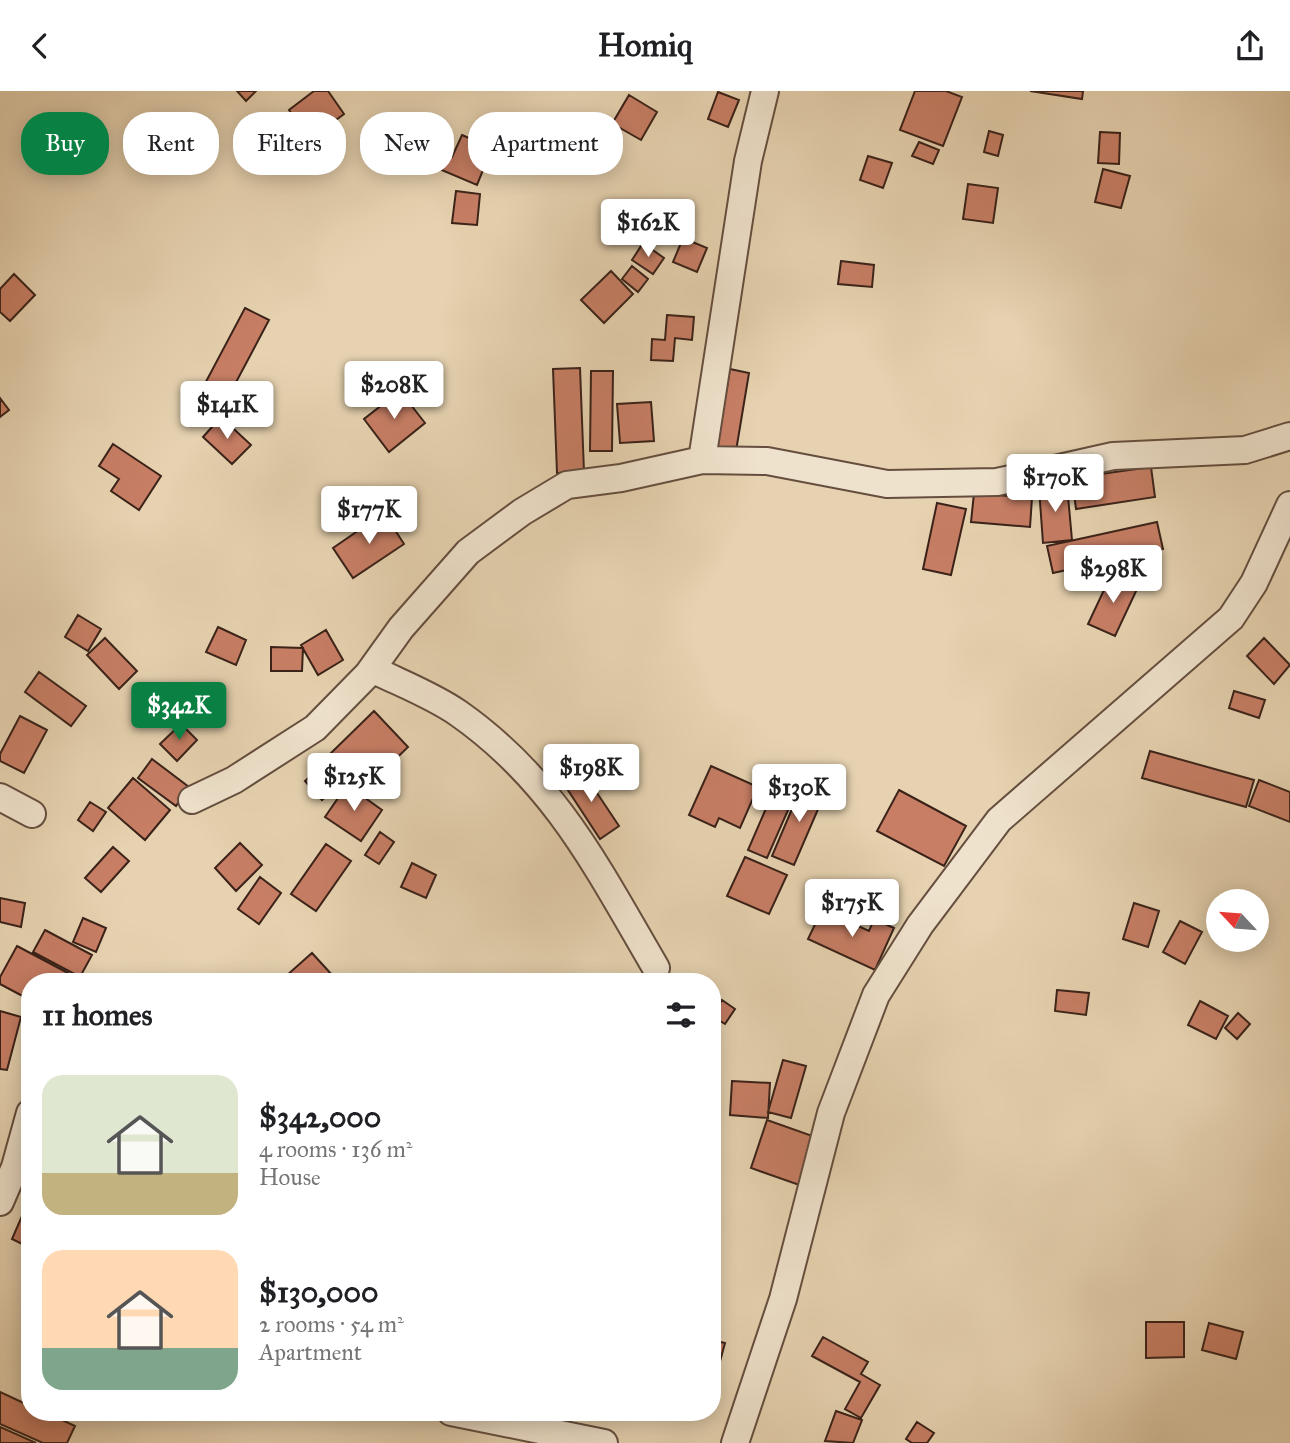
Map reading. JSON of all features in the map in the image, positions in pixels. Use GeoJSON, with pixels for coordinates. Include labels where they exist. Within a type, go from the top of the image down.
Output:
{"type":"FeatureCollection","features":[{"type":"Feature","properties":{"kind":"street"},"geometry":{"type":"LineString","coordinates":[[702,460],[748,161],[765,91]]}},
{"type":"Feature","properties":{"kind":"street"},"geometry":{"type":"LineString","coordinates":[[192,800],[234,780],[315,728],[372,669],[401,628],[468,552],[522,512],[567,485],[621,478],[702,460],[767,461],[887,484],[997,481],[1113,456],[1245,450],[1290,436]]}},
{"type":"Feature","properties":{"kind":"street"},"geometry":{"type":"LineString","coordinates":[[735,1443],[783,1299],[831,1113],[876,995],[920,925],[999,820],[1231,618],[1254,583],[1290,505]]}},
{"type":"Feature","properties":{"kind":"street"},"geometry":{"type":"LineString","coordinates":[[372,669],[456,711],[515,758],[575,830],[656,968]]}},
{"type":"Feature","properties":{"kind":"street"},"geometry":{"type":"LineString","coordinates":[[0,797],[32,814]]}},
{"type":"Feature","properties":{"kind":"street"},"geometry":{"type":"LineString","coordinates":[[0,1202],[21,1145]]}},
{"type":"Feature","properties":{"kind":"street"},"geometry":{"type":"LineString","coordinates":[[495,1421],[604,1443]]}},
{"type":"Feature","properties":{"kind":"building"},"geometry":{"type":"Polygon","coordinates":[[[237,91],[256,91],[246,101],[237,91]]]}},
{"type":"Feature","properties":{"kind":"building"},"geometry":{"type":"Polygon","coordinates":[[[314,91],[328,91],[343,112],[290,112],[289,110],[314,91]]]}},
{"type":"Feature","properties":{"kind":"building"},"geometry":{"type":"Polygon","coordinates":[[[915,91],[946,91],[962,97],[943,146],[900,130],[915,91]]]}},
{"type":"Feature","properties":{"kind":"building"},"geometry":{"type":"Polygon","coordinates":[[[1030,91],[1083,91],[1082,99],[1030,91]]]}},
{"type":"Feature","properties":{"kind":"building"},"geometry":{"type":"Polygon","coordinates":[[[718,92],[739,100],[728,127],[708,119],[718,92]]]}},
{"type":"Feature","properties":{"kind":"building"},"geometry":{"type":"Polygon","coordinates":[[[629,95],[657,112],[641,140],[623,130],[623,112],[619,112],[629,95]]]}},
{"type":"Feature","properties":{"kind":"building"},"geometry":{"type":"Polygon","coordinates":[[[989,131],[1003,135],[998,156],[984,152],[989,131]]]}},
{"type":"Feature","properties":{"kind":"building"},"geometry":{"type":"Polygon","coordinates":[[[1100,132],[1120,133],[1119,164],[1098,163],[1100,132]]]}},
{"type":"Feature","properties":{"kind":"building"},"geometry":{"type":"Polygon","coordinates":[[[462,135],[468,138],[468,175],[481,175],[477,185],[453,175],[454,153],[462,135]]]}},
{"type":"Feature","properties":{"kind":"building"},"geometry":{"type":"Polygon","coordinates":[[[919,142],[939,150],[933,164],[912,156],[919,142]]]}},
{"type":"Feature","properties":{"kind":"building"},"geometry":{"type":"Polygon","coordinates":[[[868,156],[892,163],[883,188],[860,180],[868,156]]]}},
{"type":"Feature","properties":{"kind":"building"},"geometry":{"type":"Polygon","coordinates":[[[1103,169],[1130,176],[1121,208],[1095,202],[1103,169]]]}},
{"type":"Feature","properties":{"kind":"building"},"geometry":{"type":"Polygon","coordinates":[[[968,184],[998,188],[993,223],[963,219],[968,184]]]}},
{"type":"Feature","properties":{"kind":"building"},"geometry":{"type":"Polygon","coordinates":[[[456,191],[480,194],[477,225],[452,223],[456,191]]]}},
{"type":"Feature","properties":{"kind":"building"},"geometry":{"type":"Polygon","coordinates":[[[683,238],[707,248],[697,272],[673,262],[683,238]]]}},
{"type":"Feature","properties":{"kind":"building"},"geometry":{"type":"Polygon","coordinates":[[[643,243],[664,258],[653,274],[632,260],[643,243]]]}},
{"type":"Feature","properties":{"kind":"building"},"geometry":{"type":"Polygon","coordinates":[[[841,261],[874,265],[872,287],[838,284],[841,261]]]}},
{"type":"Feature","properties":{"kind":"building"},"geometry":{"type":"Polygon","coordinates":[[[632,266],[648,279],[638,292],[622,279],[632,266]]]}},
{"type":"Feature","properties":{"kind":"building"},"geometry":{"type":"Polygon","coordinates":[[[611,271],[633,294],[604,323],[581,300],[611,271]]]}},
{"type":"Feature","properties":{"kind":"building"},"geometry":{"type":"Polygon","coordinates":[[[14,274],[35,295],[10,321],[0,312],[0,289],[14,274]]]}},
{"type":"Feature","properties":{"kind":"building"},"geometry":{"type":"Polygon","coordinates":[[[245,308],[269,320],[225,403],[201,391],[245,308]]]}},
{"type":"Feature","properties":{"kind":"building"},"geometry":{"type":"Polygon","coordinates":[[[667,315],[694,317],[692,340],[675,338],[673,361],[651,360],[652,339],[665,340],[667,315]]]}},
{"type":"Feature","properties":{"kind":"building"},"geometry":{"type":"Polygon","coordinates":[[[580,368],[584,472],[557,473],[553,369],[580,368]]]}},
{"type":"Feature","properties":{"kind":"building"},"geometry":{"type":"Polygon","coordinates":[[[730,369],[749,373],[736,451],[717,447],[730,369]]]}},
{"type":"Feature","properties":{"kind":"building"},"geometry":{"type":"Polygon","coordinates":[[[591,371],[613,371],[612,451],[590,451],[591,371]]]}},
{"type":"Feature","properties":{"kind":"building"},"geometry":{"type":"Polygon","coordinates":[[[400,391],[425,423],[389,452],[364,419],[400,391]]]}},
{"type":"Feature","properties":{"kind":"building"},"geometry":{"type":"Polygon","coordinates":[[[0,398],[9,410],[0,417],[0,398]]]}},
{"type":"Feature","properties":{"kind":"building"},"geometry":{"type":"Polygon","coordinates":[[[651,402],[654,441],[620,443],[617,404],[651,402]]]}},
{"type":"Feature","properties":{"kind":"building"},"geometry":{"type":"Polygon","coordinates":[[[221,417],[251,445],[232,464],[203,437],[221,417]]]}},
{"type":"Feature","properties":{"kind":"building"},"geometry":{"type":"Polygon","coordinates":[[[113,444],[161,476],[139,510],[111,491],[119,479],[99,466],[113,444]]]}},
{"type":"Feature","properties":{"kind":"building"},"geometry":{"type":"Polygon","coordinates":[[[1151,467],[1155,497],[1076,509],[1072,478],[1151,467]]]}},
{"type":"Feature","properties":{"kind":"building"},"geometry":{"type":"Polygon","coordinates":[[[1067,485],[1072,540],[1043,543],[1039,488],[1067,485]]]}},
{"type":"Feature","properties":{"kind":"building"},"geometry":{"type":"Polygon","coordinates":[[[974,493],[1032,498],[1030,527],[971,522],[974,493]]]}},
{"type":"Feature","properties":{"kind":"building"},"geometry":{"type":"Polygon","coordinates":[[[937,503],[966,509],[951,575],[923,569],[937,503]]]}},
{"type":"Feature","properties":{"kind":"building"},"geometry":{"type":"Polygon","coordinates":[[[384,513],[404,544],[353,578],[333,548],[384,513]]]}},
{"type":"Feature","properties":{"kind":"building"},"geometry":{"type":"Polygon","coordinates":[[[1157,522],[1163,549],[1053,573],[1047,546],[1157,522]]]}},
{"type":"Feature","properties":{"kind":"building"},"geometry":{"type":"Polygon","coordinates":[[[1111,575],[1138,587],[1115,636],[1088,624],[1111,575]]]}},
{"type":"Feature","properties":{"kind":"building"},"geometry":{"type":"Polygon","coordinates":[[[78,615],[101,629],[88,651],[65,637],[78,615]]]}},
{"type":"Feature","properties":{"kind":"building"},"geometry":{"type":"Polygon","coordinates":[[[218,627],[246,640],[236,665],[206,652],[218,627]]]}},
{"type":"Feature","properties":{"kind":"building"},"geometry":{"type":"Polygon","coordinates":[[[326,630],[343,660],[318,675],[301,645],[326,630]]]}},
{"type":"Feature","properties":{"kind":"building"},"geometry":{"type":"Polygon","coordinates":[[[105,638],[137,671],[119,689],[87,655],[105,638]]]}},
{"type":"Feature","properties":{"kind":"building"},"geometry":{"type":"Polygon","coordinates":[[[1264,638],[1290,665],[1274,684],[1247,656],[1264,638]]]}},
{"type":"Feature","properties":{"kind":"building"},"geometry":{"type":"Polygon","coordinates":[[[271,647],[303,648],[302,671],[271,671],[271,647]]]}},
{"type":"Feature","properties":{"kind":"building"},"geometry":{"type":"Polygon","coordinates":[[[39,672],[86,706],[71,726],[25,692],[39,672]]]}},
{"type":"Feature","properties":{"kind":"building"},"geometry":{"type":"Polygon","coordinates":[[[1234,691],[1265,700],[1259,718],[1229,708],[1234,691]]]}},
{"type":"Feature","properties":{"kind":"building"},"geometry":{"type":"Polygon","coordinates":[[[374,711],[408,747],[364,790],[330,754],[374,711]]]}},
{"type":"Feature","properties":{"kind":"building"},"geometry":{"type":"Polygon","coordinates":[[[20,716],[47,730],[24,773],[0,761],[0,754],[20,716]]]}},
{"type":"Feature","properties":{"kind":"building"},"geometry":{"type":"Polygon","coordinates":[[[181,724],[197,740],[177,761],[160,744],[181,724]]]}},
{"type":"Feature","properties":{"kind":"building"},"geometry":{"type":"Polygon","coordinates":[[[1150,751],[1254,780],[1246,807],[1142,778],[1150,751]]]}},
{"type":"Feature","properties":{"kind":"building"},"geometry":{"type":"Polygon","coordinates":[[[152,759],[189,787],[176,806],[138,778],[152,759]]]}},
{"type":"Feature","properties":{"kind":"building"},"geometry":{"type":"Polygon","coordinates":[[[324,764],[341,784],[322,800],[305,781],[324,764]]]}},
{"type":"Feature","properties":{"kind":"building"},"geometry":{"type":"Polygon","coordinates":[[[711,766],[758,787],[740,828],[719,818],[715,827],[689,815],[711,766]]]}},
{"type":"Feature","properties":{"kind":"building"},"geometry":{"type":"Polygon","coordinates":[[[581,769],[619,826],[600,839],[562,781],[581,769]]]}},
{"type":"Feature","properties":{"kind":"building"},"geometry":{"type":"Polygon","coordinates":[[[780,776],[799,785],[767,858],[748,850],[780,776]]]}},
{"type":"Feature","properties":{"kind":"building"},"geometry":{"type":"Polygon","coordinates":[[[133,778],[170,810],[145,840],[108,808],[133,778]]]}},
{"type":"Feature","properties":{"kind":"building"},"geometry":{"type":"Polygon","coordinates":[[[1259,780],[1290,792],[1290,822],[1249,806],[1259,780]]]}},
{"type":"Feature","properties":{"kind":"building"},"geometry":{"type":"Polygon","coordinates":[[[803,783],[825,793],[794,865],[772,856],[803,783]]]}},
{"type":"Feature","properties":{"kind":"building"},"geometry":{"type":"Polygon","coordinates":[[[347,785],[382,810],[361,841],[325,817],[347,785]]]}},
{"type":"Feature","properties":{"kind":"building"},"geometry":{"type":"Polygon","coordinates":[[[899,790],[966,826],[944,866],[877,831],[899,790]]]}},
{"type":"Feature","properties":{"kind":"building"},"geometry":{"type":"Polygon","coordinates":[[[90,802],[106,812],[93,831],[78,820],[90,802]]]}},
{"type":"Feature","properties":{"kind":"building"},"geometry":{"type":"Polygon","coordinates":[[[380,832],[394,842],[379,864],[365,855],[380,832]]]}},
{"type":"Feature","properties":{"kind":"building"},"geometry":{"type":"Polygon","coordinates":[[[240,843],[262,865],[236,891],[215,868],[240,843]]]}},
{"type":"Feature","properties":{"kind":"building"},"geometry":{"type":"Polygon","coordinates":[[[326,844],[351,861],[316,911],[291,894],[326,844]]]}},
{"type":"Feature","properties":{"kind":"building"},"geometry":{"type":"Polygon","coordinates":[[[113,847],[129,861],[101,892],[85,878],[113,847]]]}},
{"type":"Feature","properties":{"kind":"building"},"geometry":{"type":"Polygon","coordinates":[[[745,857],[787,875],[769,914],[727,896],[745,857]]]}},
{"type":"Feature","properties":{"kind":"building"},"geometry":{"type":"Polygon","coordinates":[[[412,863],[436,875],[426,898],[401,887],[412,863]]]}},
{"type":"Feature","properties":{"kind":"building"},"geometry":{"type":"Polygon","coordinates":[[[260,877],[281,893],[259,924],[238,909],[260,877]]]}},
{"type":"Feature","properties":{"kind":"building"},"geometry":{"type":"Polygon","coordinates":[[[0,898],[25,903],[21,927],[0,922],[0,898]]]}},
{"type":"Feature","properties":{"kind":"building"},"geometry":{"type":"Polygon","coordinates":[[[1134,903],[1159,911],[1148,947],[1123,939],[1134,903]]]}},
{"type":"Feature","properties":{"kind":"building"},"geometry":{"type":"Polygon","coordinates":[[[822,910],[869,931],[874,919],[894,928],[875,970],[808,939],[822,910]]]}},
{"type":"Feature","properties":{"kind":"building"},"geometry":{"type":"Polygon","coordinates":[[[83,918],[106,928],[96,952],[73,942],[83,918]]]}},
{"type":"Feature","properties":{"kind":"building"},"geometry":{"type":"Polygon","coordinates":[[[1180,921],[1202,932],[1185,964],[1163,952],[1180,921]]]}},
{"type":"Feature","properties":{"kind":"building"},"geometry":{"type":"Polygon","coordinates":[[[45,930],[92,955],[82,973],[72,973],[33,952],[45,930]]]}},
{"type":"Feature","properties":{"kind":"building"},"geometry":{"type":"Polygon","coordinates":[[[17,946],[68,973],[21,973],[21,995],[0,984],[0,977],[17,946]]]}},
{"type":"Feature","properties":{"kind":"building"},"geometry":{"type":"Polygon","coordinates":[[[312,953],[330,973],[289,973],[312,953]]]}},
{"type":"Feature","properties":{"kind":"building"},"geometry":{"type":"Polygon","coordinates":[[[1057,990],[1089,993],[1086,1015],[1055,1011],[1057,990]]]}},
{"type":"Feature","properties":{"kind":"building"},"geometry":{"type":"Polygon","coordinates":[[[1200,1001],[1228,1016],[1216,1039],[1188,1025],[1200,1001]]]}},
{"type":"Feature","properties":{"kind":"building"},"geometry":{"type":"Polygon","coordinates":[[[721,1002],[735,1009],[725,1024],[721,1022],[721,1002]]]}},
{"type":"Feature","properties":{"kind":"building"},"geometry":{"type":"Polygon","coordinates":[[[0,1011],[21,1017],[7,1070],[0,1069],[0,1011]]]}},
{"type":"Feature","properties":{"kind":"building"},"geometry":{"type":"Polygon","coordinates":[[[1238,1013],[1250,1024],[1237,1039],[1225,1028],[1238,1013]]]}},
{"type":"Feature","properties":{"kind":"building"},"geometry":{"type":"Polygon","coordinates":[[[783,1060],[806,1066],[791,1118],[768,1112],[783,1060]]]}},
{"type":"Feature","properties":{"kind":"building"},"geometry":{"type":"Polygon","coordinates":[[[732,1081],[770,1083],[768,1118],[730,1115],[732,1081]]]}},
{"type":"Feature","properties":{"kind":"building"},"geometry":{"type":"Polygon","coordinates":[[[767,1120],[821,1139],[805,1187],[751,1168],[767,1120]]]}},
{"type":"Feature","properties":{"kind":"building"},"geometry":{"type":"Polygon","coordinates":[[[21,1218],[21,1244],[12,1239],[21,1218]]]}},
{"type":"Feature","properties":{"kind":"building"},"geometry":{"type":"Polygon","coordinates":[[[1146,1322],[1184,1322],[1184,1357],[1146,1358],[1146,1322]]]}},
{"type":"Feature","properties":{"kind":"building"},"geometry":{"type":"Polygon","coordinates":[[[1209,1323],[1243,1332],[1236,1359],[1202,1350],[1209,1323]]]}},
{"type":"Feature","properties":{"kind":"building"},"geometry":{"type":"Polygon","coordinates":[[[823,1337],[868,1362],[861,1374],[880,1385],[861,1418],[845,1409],[860,1382],[812,1356],[823,1337]]]}},
{"type":"Feature","properties":{"kind":"building"},"geometry":{"type":"Polygon","coordinates":[[[721,1342],[725,1343],[721,1358],[721,1342]]]}},
{"type":"Feature","properties":{"kind":"building"},"geometry":{"type":"Polygon","coordinates":[[[0,1392],[21,1402],[21,1421],[64,1421],[75,1426],[67,1443],[43,1443],[0,1424],[0,1392]]]}},
{"type":"Feature","properties":{"kind":"building"},"geometry":{"type":"Polygon","coordinates":[[[836,1411],[862,1420],[853,1443],[825,1441],[836,1411]]]}},
{"type":"Feature","properties":{"kind":"building"},"geometry":{"type":"Polygon","coordinates":[[[917,1422],[934,1433],[927,1443],[912,1443],[906,1439],[917,1422]]]}},
{"type":"Feature","properties":{"kind":"building"},"geometry":{"type":"Polygon","coordinates":[[[0,1427],[36,1443],[0,1443],[0,1427]]]}}]}
